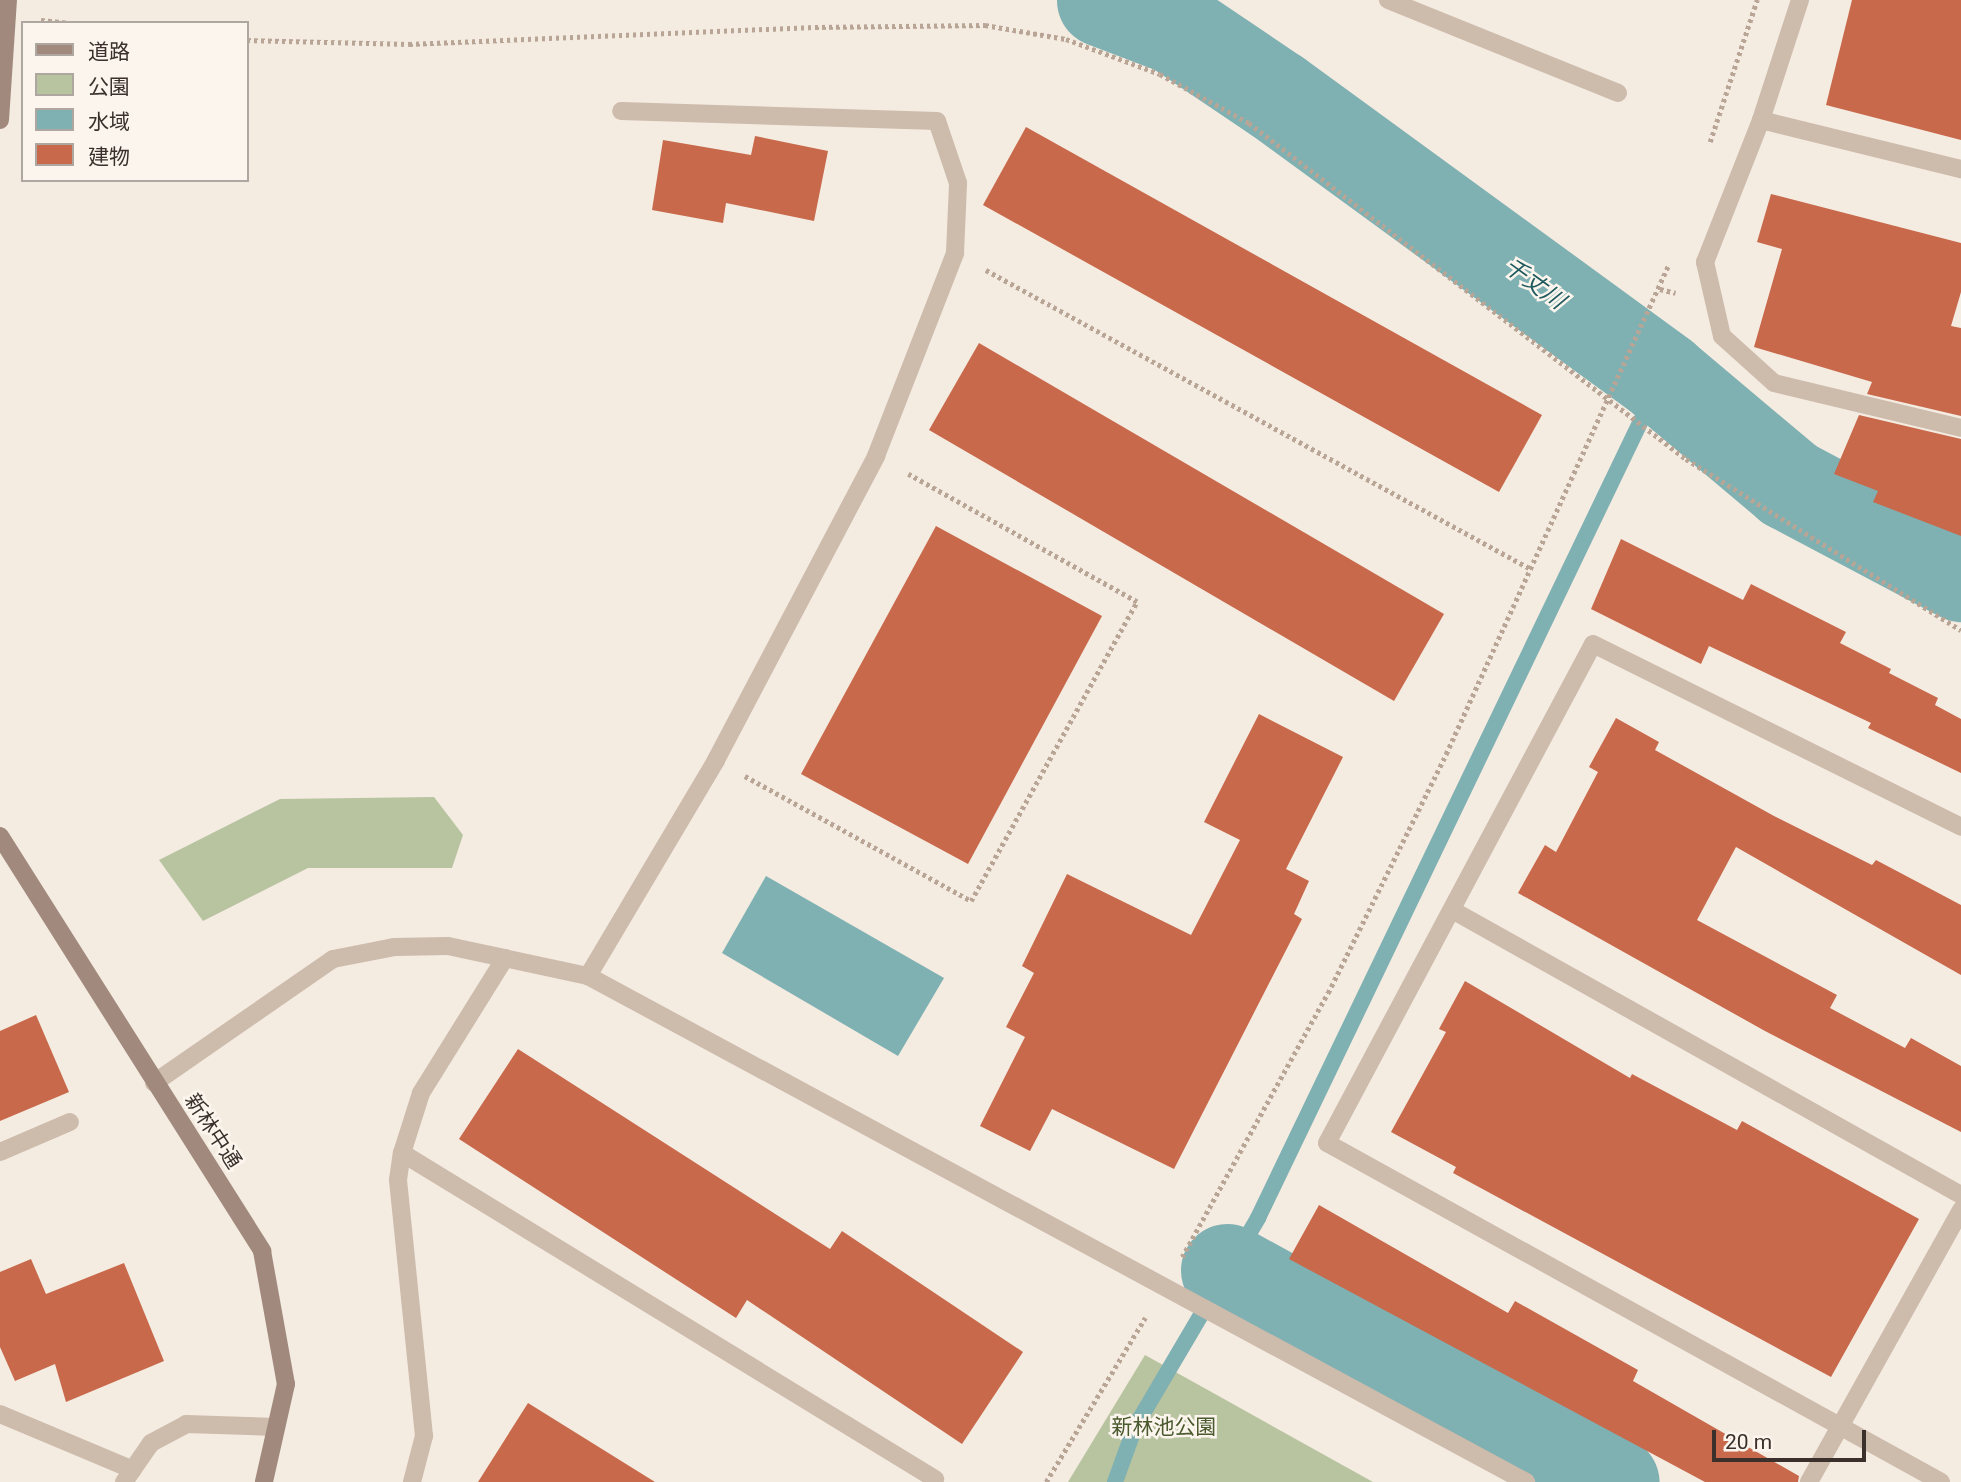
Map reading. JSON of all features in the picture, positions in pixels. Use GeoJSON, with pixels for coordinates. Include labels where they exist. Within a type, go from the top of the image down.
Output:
{"type":"FeatureCollection","features":[{"type":"Feature","properties":{"kind":"street"},"geometry":{"type":"LineString","coordinates":[[0,120],[8,0]]}},
{"type":"Feature","properties":{"kind":"street"},"geometry":{"type":"LineString","coordinates":[[1388,0],[1618,93]]}},
{"type":"Feature","properties":{"kind":"street"},"geometry":{"type":"LineString","coordinates":[[1800,0],[1762,120],[1705,262],[1722,336],[1774,383],[1961,428]]}},
{"type":"Feature","properties":{"kind":"street"},"geometry":{"type":"LineString","coordinates":[[588,976],[716,760],[876,456],[955,253],[958,183],[937,121],[621,111]]}},
{"type":"Feature","properties":{"kind":"street"},"geometry":{"type":"LineString","coordinates":[[1762,120],[1961,169]]}},
{"type":"Feature","properties":{"kind":"street"},"geometry":{"type":"LineString","coordinates":[[1941,1482],[1328,1143],[1454,911],[1593,644],[1961,827]]}},
{"type":"Feature","properties":{"kind":"street","name":"新林中通"},"geometry":{"type":"LineString","coordinates":[[0,836],[262,1251],[286,1384],[264,1482]]}},
{"type":"Feature","properties":{"kind":"street"},"geometry":{"type":"LineString","coordinates":[[1454,911],[1961,1195]]}},
{"type":"Feature","properties":{"kind":"street"},"geometry":{"type":"LineString","coordinates":[[154,1083],[333,959],[394,947],[448,946],[588,976],[1526,1482]]}},
{"type":"Feature","properties":{"kind":"street"},"geometry":{"type":"LineString","coordinates":[[415,1481],[424,1436],[398,1180],[402,1153],[421,1093],[505,958]]}},
{"type":"Feature","properties":{"kind":"street"},"geometry":{"type":"LineString","coordinates":[[0,1152],[70,1122]]}},
{"type":"Feature","properties":{"kind":"street"},"geometry":{"type":"LineString","coordinates":[[402,1153],[935,1479]]}},
{"type":"Feature","properties":{"kind":"street"},"geometry":{"type":"LineString","coordinates":[[1810,1482],[1961,1210]]}},
{"type":"Feature","properties":{"kind":"street"},"geometry":{"type":"LineString","coordinates":[[0,1414],[128,1476],[151,1443],[186,1424],[276,1427]]}},
{"type":"Feature","properties":{"kind":"path"},"geometry":{"type":"LineString","coordinates":[[1756,8],[1757,0]]}},
{"type":"Feature","properties":{"kind":"path"},"geometry":{"type":"LineString","coordinates":[[955,253],[1531,569]]}},
{"type":"Feature","properties":{"kind":"path"},"geometry":{"type":"LineString","coordinates":[[1046,1482],[1164,1287],[1328,993],[1531,569],[1617,378],[1653,309]]}},
{"type":"Feature","properties":{"kind":"path"},"geometry":{"type":"LineString","coordinates":[[1621,407],[1686,458],[1961,629]]}},
{"type":"Feature","properties":{"kind":"path"},"geometry":{"type":"LineString","coordinates":[[716,760],[971,901],[1138,602],[876,456]]}},
{"type":"Feature","properties":{"kind":"green space"},"geometry":{"type":"Polygon","coordinates":[[[434,797],[463,835],[452,868],[308,868],[203,921],[159,860],[280,799],[434,797]]]}},
{"type":"Feature","properties":{"kind":"green space","name":"新林池公園"},"geometry":{"type":"Polygon","coordinates":[[[1145,1355],[1373,1482],[1068,1482],[1145,1355]]]}},
{"type":"Feature","properties":{"kind":"water"},"geometry":{"type":"Polygon","coordinates":[[[766,876],[944,978],[898,1056],[722,953],[766,876]]]}},
{"type":"Feature","properties":{"kind":"building"},"geometry":{"type":"Polygon","coordinates":[[[1852,0],[1961,0],[1961,140],[1826,105],[1852,0]]]}},
{"type":"Feature","properties":{"kind":"building"},"geometry":{"type":"Polygon","coordinates":[[[1026,127],[1542,415],[1499,492],[983,205],[1026,127]]]}},
{"type":"Feature","properties":{"kind":"building"},"geometry":{"type":"Polygon","coordinates":[[[755,136],[828,151],[814,221],[726,203],[723,223],[652,210],[663,140],[751,155],[755,136]]]}},
{"type":"Feature","properties":{"kind":"building"},"geometry":{"type":"Polygon","coordinates":[[[1771,194],[1961,243],[1961,292],[1951,326],[1961,328],[1961,416],[1867,394],[1872,382],[1754,347],[1782,249],[1757,242],[1771,194]]]}},
{"type":"Feature","properties":{"kind":"building"},"geometry":{"type":"Polygon","coordinates":[[[979,343],[1444,614],[1394,701],[929,430],[979,343]]]}},
{"type":"Feature","properties":{"kind":"building"},"geometry":{"type":"Polygon","coordinates":[[[1859,415],[1961,439],[1961,536],[1873,502],[1878,491],[1834,474],[1859,415]]]}},
{"type":"Feature","properties":{"kind":"building"},"geometry":{"type":"Polygon","coordinates":[[[936,526],[1102,616],[968,864],[801,774],[936,526]]]}},
{"type":"Feature","properties":{"kind":"building"},"geometry":{"type":"Polygon","coordinates":[[[1621,539],[1743,600],[1751,584],[1846,632],[1840,643],[1891,669],[1889,673],[1938,698],[1935,705],[1961,719],[1961,773],[1868,728],[1871,723],[1709,646],[1701,664],[1591,609],[1621,539]]]}},
{"type":"Feature","properties":{"kind":"building"},"geometry":{"type":"Polygon","coordinates":[[[1259,714],[1343,757],[1286,869],[1309,881],[1294,914],[1302,919],[1174,1169],[1052,1109],[1030,1151],[980,1126],[1025,1037],[1006,1027],[1034,973],[1022,966],[1067,874],[1191,935],[1240,840],[1204,822],[1259,714]]]}},
{"type":"Feature","properties":{"kind":"building"},"geometry":{"type":"Polygon","coordinates":[[[1616,718],[1659,742],[1655,750],[1774,816],[1872,865],[1876,860],[1961,905],[1961,975],[1736,847],[1697,920],[1837,995],[1830,1008],[1905,1048],[1911,1038],[1961,1066],[1961,1132],[1765,1031],[1518,893],[1545,845],[1556,852],[1598,772],[1589,767],[1616,718]]]}},
{"type":"Feature","properties":{"kind":"building"},"geometry":{"type":"Polygon","coordinates":[[[1465,981],[1630,1078],[1632,1074],[1737,1130],[1742,1121],[1919,1219],[1831,1377],[1453,1173],[1456,1167],[1391,1132],[1446,1032],[1439,1029],[1465,981]]]}},
{"type":"Feature","properties":{"kind":"building"},"geometry":{"type":"Polygon","coordinates":[[[36,1015],[69,1092],[0,1121],[0,1031],[36,1015]]]}},
{"type":"Feature","properties":{"kind":"building"},"geometry":{"type":"Polygon","coordinates":[[[518,1049],[830,1249],[842,1231],[1023,1352],[962,1444],[747,1300],[736,1318],[459,1139],[518,1049]]]}},
{"type":"Feature","properties":{"kind":"building"},"geometry":{"type":"Polygon","coordinates":[[[1319,1205],[1508,1313],[1515,1301],[1638,1370],[1633,1381],[1799,1476],[1798,1482],[1705,1482],[1289,1259],[1319,1205]]]}},
{"type":"Feature","properties":{"kind":"building"},"geometry":{"type":"Polygon","coordinates":[[[31,1259],[46,1294],[124,1263],[164,1361],[66,1402],[55,1364],[15,1381],[0,1347],[0,1272],[31,1259]]]}},
{"type":"Feature","properties":{"kind":"building"},"geometry":{"type":"Polygon","coordinates":[[[528,1403],[655,1482],[478,1482],[528,1403]]]}},
{"type":"Feature","properties":{"kind":"waterway","name":"千丈川"},"geometry":{"type":"LineString","coordinates":[[1103,0],[1176,28],[1277,96],[1662,377],[1789,484],[1961,575]]}},
{"type":"Feature","properties":{"kind":"waterway"},"geometry":{"type":"LineString","coordinates":[[1115,1482],[1135,1427],[1258,1218],[1662,377]]}},
{"type":"Feature","properties":{"kind":"waterway"},"geometry":{"type":"LineString","coordinates":[[1227,1270],[1612,1482]]}}]}
